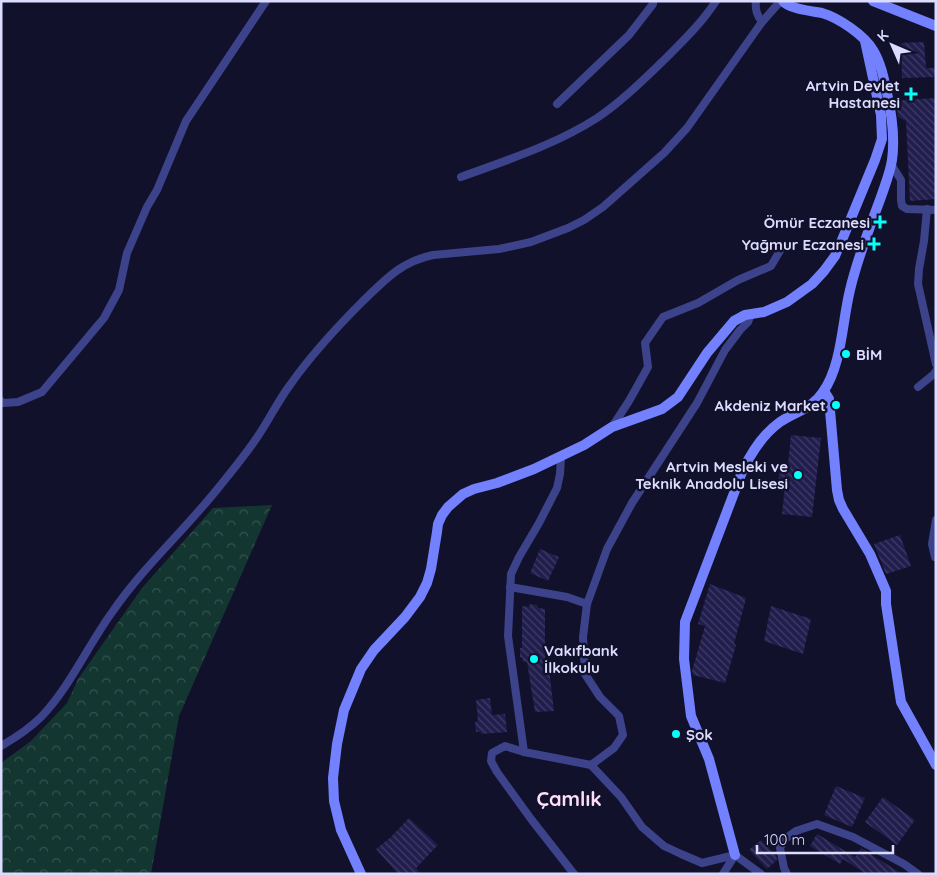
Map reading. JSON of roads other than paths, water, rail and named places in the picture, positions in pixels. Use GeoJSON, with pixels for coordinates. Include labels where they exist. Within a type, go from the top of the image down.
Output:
{"type":"FeatureCollection","features":[{"type":"Feature","properties":{"kind":"street"},"geometry":{"type":"LineString","coordinates":[[1,401],[18,402],[42,392],[104,318],[119,290],[127,253],[147,207],[157,190],[186,121],[266,1]]}},
{"type":"Feature","properties":{"kind":"street"},"geometry":{"type":"LineString","coordinates":[[557,104],[629,35],[653,1]]}},
{"type":"Feature","properties":{"kind":"street"},"geometry":{"type":"LineString","coordinates":[[461,177],[541,148],[596,118],[626,96],[696,28],[716,1]]}},
{"type":"Feature","properties":{"kind":"street"},"geometry":{"type":"LineString","coordinates":[[756,1],[757,16],[762,22]]}},
{"type":"Feature","properties":{"kind":"street"},"geometry":{"type":"LineString","coordinates":[[1,746],[13,740],[41,717],[66,683],[94,638],[131,585],[220,486],[258,436],[288,386],[309,359],[346,318],[402,267],[423,257],[499,249],[531,242],[568,228],[603,207],[664,153],[687,128],[762,22],[783,1],[786,5],[792,7],[836,18],[865,40],[872,48],[878,59],[891,109],[893,143],[891,164],[850,286],[833,373],[824,391],[815,402],[773,428],[756,447],[748,460],[685,622],[684,659],[692,716],[708,759],[736,855],[761,874]]}},
{"type":"Feature","properties":{"kind":"street"},"geometry":{"type":"LineString","coordinates":[[873,1],[936,26]]}},
{"type":"Feature","properties":{"kind":"street"},"geometry":{"type":"LineString","coordinates":[[361,874],[341,830],[334,801],[333,778],[344,710],[361,669],[374,650],[420,597],[427,583],[431,570],[438,524],[442,514],[463,494],[534,470],[584,445],[612,427],[662,409],[678,396],[707,353],[729,326],[744,315],[764,312],[787,302],[812,284],[835,256],[882,139],[881,115],[865,40]]}},
{"type":"Feature","properties":{"kind":"street"},"geometry":{"type":"LineString","coordinates":[[891,164],[901,180],[902,206],[936,210]]}},
{"type":"Feature","properties":{"kind":"street"},"geometry":{"type":"LineString","coordinates":[[927,210],[924,241],[918,269],[918,284],[936,364]]}},
{"type":"Feature","properties":{"kind":"street"},"geometry":{"type":"LineString","coordinates":[[612,427],[648,367],[646,343],[663,317],[698,303],[738,280],[771,266],[781,249]]}},
{"type":"Feature","properties":{"kind":"street"},"geometry":{"type":"LineString","coordinates":[[591,765],[614,748],[623,735],[619,716],[600,697],[585,674],[583,637],[587,604],[607,549],[632,503],[697,403],[725,350],[748,322],[751,314]]}},
{"type":"Feature","properties":{"kind":"street"},"geometry":{"type":"LineString","coordinates":[[918,387],[936,372]]}},
{"type":"Feature","properties":{"kind":"street"},"geometry":{"type":"LineString","coordinates":[[824,391],[828,400],[839,500],[870,554],[886,591],[886,604],[901,702],[936,765]]}},
{"type":"Feature","properties":{"kind":"street"},"geometry":{"type":"LineString","coordinates":[[524,752],[508,636],[511,574],[557,488],[561,457]]}},
{"type":"Feature","properties":{"kind":"street"},"geometry":{"type":"LineString","coordinates":[[936,520],[932,544],[936,556]]}},
{"type":"Feature","properties":{"kind":"street"},"geometry":{"type":"LineString","coordinates":[[510,587],[567,597],[587,604]]}},
{"type":"Feature","properties":{"kind":"street"},"geometry":{"type":"LineString","coordinates":[[574,874],[497,772],[491,761],[492,753],[505,746],[524,752],[591,765],[621,796],[642,827],[664,846],[702,862],[736,855]]}},
{"type":"Feature","properties":{"kind":"street"},"geometry":{"type":"LineString","coordinates":[[787,874],[780,848],[785,839],[796,831],[817,824],[853,837],[904,864],[918,874]]}},
{"type":"Feature","properties":{"kind":"street"},"geometry":{"type":"LineString","coordinates":[[723,874],[736,855]]}},
{"type":"Feature","properties":{"kind":"place","name":"Artvin Devlet Hastanesi"},"geometry":{"type":"Point","coordinates":[911,94]}},
{"type":"Feature","properties":{"kind":"place","name":"Ömür Eczanesi"},"geometry":{"type":"Point","coordinates":[880,222]}},
{"type":"Feature","properties":{"kind":"place","name":"Yağmur Eczanesi"},"geometry":{"type":"Point","coordinates":[874,244]}},
{"type":"Feature","properties":{"kind":"place","name":"BİM"},"geometry":{"type":"Point","coordinates":[846,354]}},
{"type":"Feature","properties":{"kind":"place","name":"Akdeniz Market"},"geometry":{"type":"Point","coordinates":[836,405]}},
{"type":"Feature","properties":{"kind":"place","name":"Artvin Mesleki ve Teknik Anadolu Lisesi"},"geometry":{"type":"Point","coordinates":[798,475]}},
{"type":"Feature","properties":{"kind":"place","name":"Vakıfbank İlkokulu"},"geometry":{"type":"Point","coordinates":[534,659]}},
{"type":"Feature","properties":{"kind":"place","name":"Şok"},"geometry":{"type":"Point","coordinates":[676,734]}},
{"type":"Feature","properties":{"kind":"district","name":"Çamlık"},"geometry":{"type":"Point","coordinates":[569,798]}}]}
